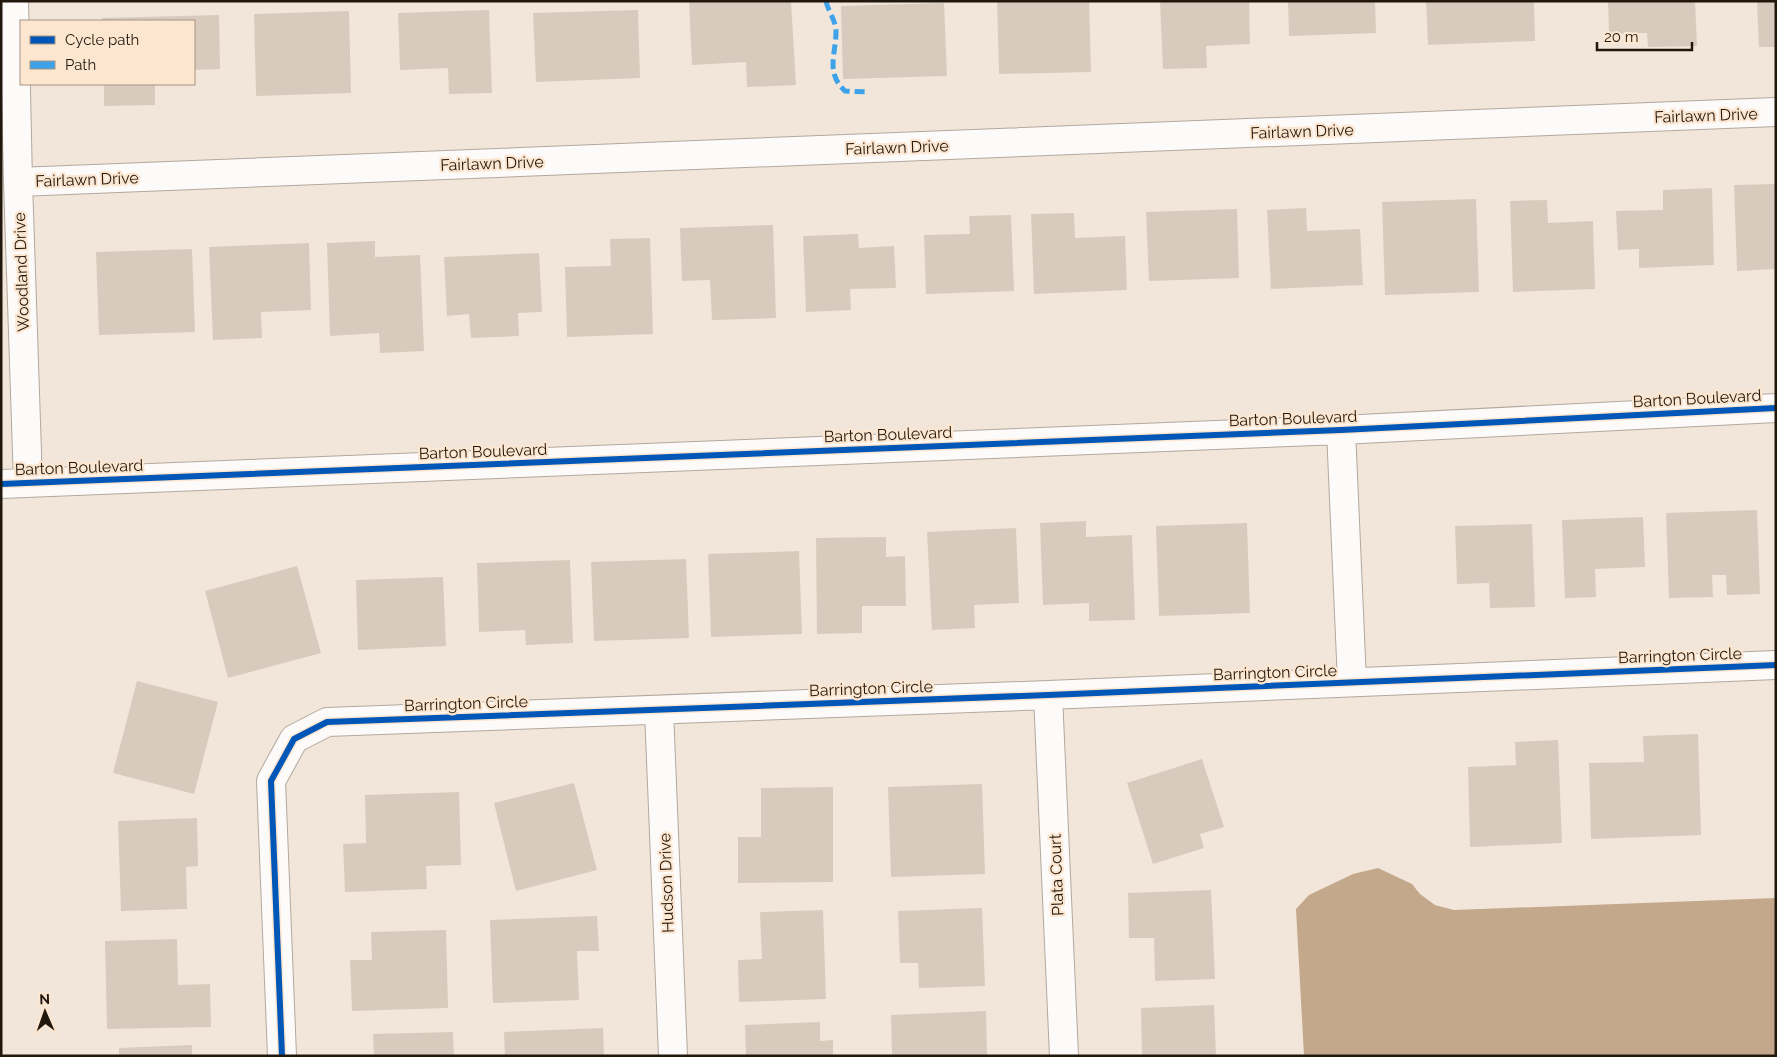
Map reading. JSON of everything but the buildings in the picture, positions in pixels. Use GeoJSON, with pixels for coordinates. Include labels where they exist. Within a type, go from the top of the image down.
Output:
{"type":"FeatureCollection","features":[{"type":"Feature","properties":{"kind":"street","name":"Woodland Drive"},"geometry":{"type":"LineString","coordinates":[[14,1],[28,483]]}},
{"type":"Feature","properties":{"kind":"street","name":"Fairlawn Drive"},"geometry":{"type":"LineString","coordinates":[[18,182],[1776,112]]}},
{"type":"Feature","properties":{"kind":"street","name":"Barton Boulevard"},"geometry":{"type":"LineString","coordinates":[[1,484],[1341,430],[1776,408]]}},
{"type":"Feature","properties":{"kind":"street","name":"Barrington Circle"},"geometry":{"type":"LineString","coordinates":[[1341,430],[1352,682]]}},
{"type":"Feature","properties":{"kind":"street","name":"Barrington Circle"},"geometry":{"type":"LineString","coordinates":[[282,1056],[271,780],[294,739],[327,722],[1776,665]]}},
{"type":"Feature","properties":{"kind":"street","name":"Plata Court"},"geometry":{"type":"LineString","coordinates":[[1048,695],[1064,1056]]}},
{"type":"Feature","properties":{"kind":"street","name":"Hudson Drive"},"geometry":{"type":"LineString","coordinates":[[659,710],[673,1056]]}},
{"type":"Feature","properties":{"kind":"shaded area"},"geometry":{"type":"Polygon","coordinates":[[[1378,868],[1412,884],[1420,894],[1435,905],[1454,910],[1776,898],[1776,1056],[1304,1056],[1296,909],[1309,895],[1353,874],[1378,868]]]}},
{"type":"Feature","properties":{"kind":"marked path"},"geometry":{"type":"LineString","coordinates":[[826,1],[836,27],[833,63],[835,77],[845,91],[868,92]]}},
{"type":"Feature","properties":{"kind":"cycle path"},"geometry":{"type":"LineString","coordinates":[[1,484],[1341,430],[1776,408]]}},
{"type":"Feature","properties":{"kind":"cycle path"},"geometry":{"type":"LineString","coordinates":[[282,1056],[271,781],[294,739],[327,722],[1776,665]]}}]}
